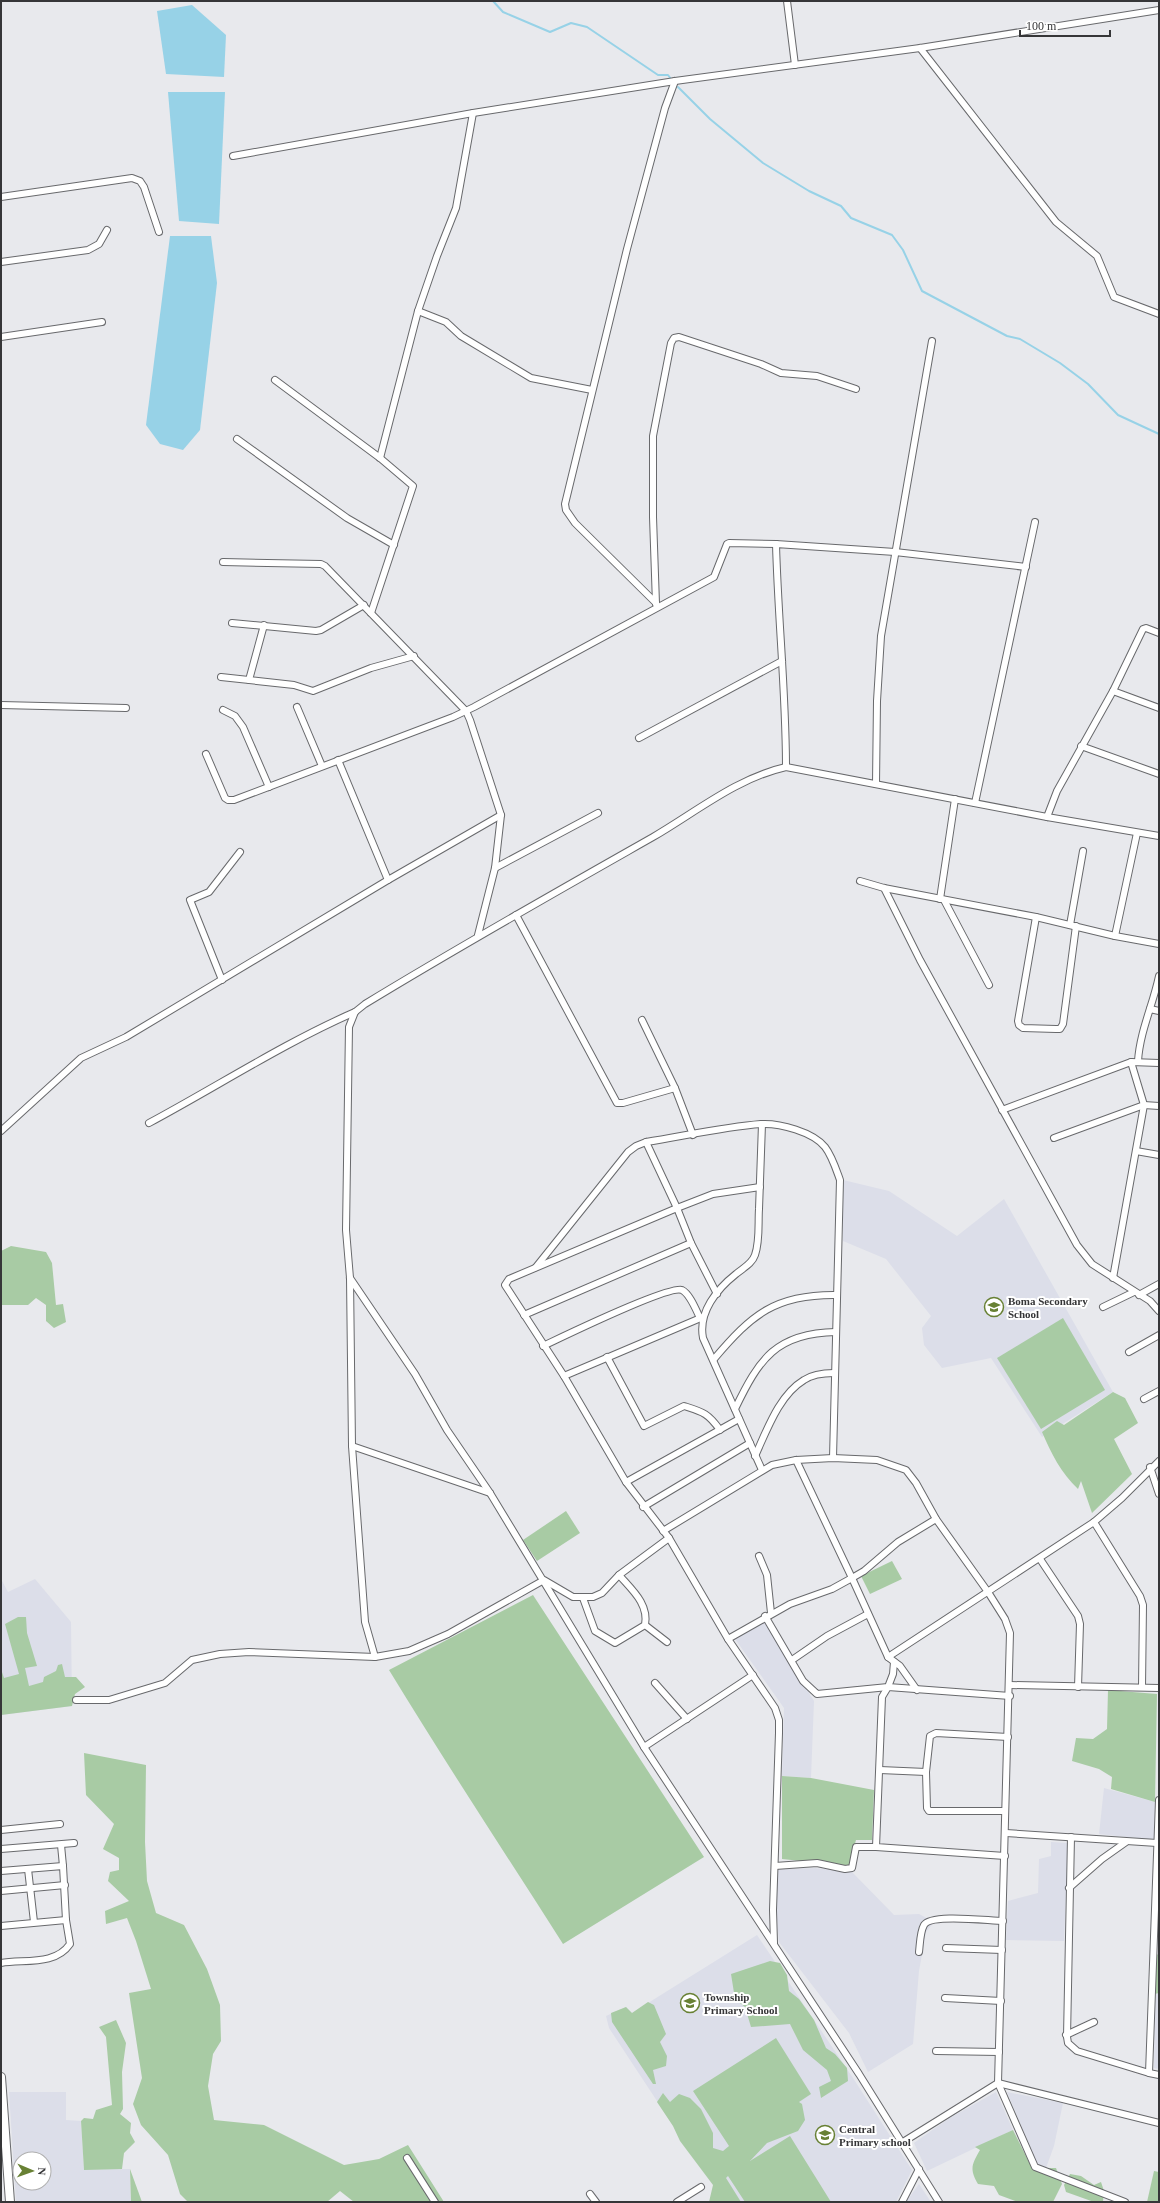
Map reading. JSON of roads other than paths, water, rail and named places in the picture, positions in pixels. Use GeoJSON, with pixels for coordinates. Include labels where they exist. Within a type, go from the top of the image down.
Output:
{"type":"FeatureCollection","features":[{"type":"Feature","properties":{"kind":"street"},"geometry":{"type":"LineString","coordinates":[[787,1],[795,66]]}},
{"type":"Feature","properties":{"kind":"street"},"geometry":{"type":"LineString","coordinates":[[234,156],[473,113],[675,81],[920,48],[1159,10]]}},
{"type":"Feature","properties":{"kind":"street"},"geometry":{"type":"LineString","coordinates":[[920,48],[1056,222],[1097,256],[1114,298],[1159,314]]}},
{"type":"Feature","properties":{"kind":"street"},"geometry":{"type":"LineString","coordinates":[[656,603],[575,523],[565,509],[569,482],[647,175],[665,108],[675,81]]}},
{"type":"Feature","properties":{"kind":"street"},"geometry":{"type":"LineString","coordinates":[[380,458],[418,311],[456,208],[473,113]]}},
{"type":"Feature","properties":{"kind":"street"},"geometry":{"type":"LineString","coordinates":[[1,197],[132,178],[140,181],[144,187],[159,232]]}},
{"type":"Feature","properties":{"kind":"street"},"geometry":{"type":"LineString","coordinates":[[1,262],[88,250],[99,244],[107,230]]}},
{"type":"Feature","properties":{"kind":"street"},"geometry":{"type":"LineString","coordinates":[[418,311],[446,322],[461,336],[531,378],[592,390]]}},
{"type":"Feature","properties":{"kind":"street"},"geometry":{"type":"LineString","coordinates":[[1,337],[102,322]]}},
{"type":"Feature","properties":{"kind":"street"},"geometry":{"type":"LineString","coordinates":[[658,610],[656,603],[653,517],[653,436],[671,343],[674,338],[679,337],[762,364],[781,373],[818,376],[856,389]]}},
{"type":"Feature","properties":{"kind":"street"},"geometry":{"type":"LineString","coordinates":[[876,784],[876,701],[881,643],[895,552],[906,497],[932,341]]}},
{"type":"Feature","properties":{"kind":"street"},"geometry":{"type":"LineString","coordinates":[[275,380],[380,458],[413,486],[371,613]]}},
{"type":"Feature","properties":{"kind":"street"},"geometry":{"type":"LineString","coordinates":[[237,439],[347,518],[394,545]]}},
{"type":"Feature","properties":{"kind":"street"},"geometry":{"type":"LineString","coordinates":[[975,803],[1035,522]]}},
{"type":"Feature","properties":{"kind":"street"},"geometry":{"type":"LineString","coordinates":[[206,754],[225,798],[228,800],[234,800],[466,711],[658,610],[714,577],[727,544],[729,543],[776,544],[895,552],[1026,567]]}},
{"type":"Feature","properties":{"kind":"street"},"geometry":{"type":"LineString","coordinates":[[776,544],[778,628],[786,703],[786,767]]}},
{"type":"Feature","properties":{"kind":"street"},"geometry":{"type":"LineString","coordinates":[[223,562],[321,564],[364,605],[466,711],[501,815],[495,868],[478,935]]}},
{"type":"Feature","properties":{"kind":"street"},"geometry":{"type":"LineString","coordinates":[[232,623],[321,630],[364,605]]}},
{"type":"Feature","properties":{"kind":"street"},"geometry":{"type":"LineString","coordinates":[[249,680],[264,626]]}},
{"type":"Feature","properties":{"kind":"street"},"geometry":{"type":"LineString","coordinates":[[1047,817],[1057,791],[1113,691],[1143,630],[1146,628],[1159,633]]}},
{"type":"Feature","properties":{"kind":"street"},"geometry":{"type":"LineString","coordinates":[[221,677],[294,685],[313,691],[371,668],[414,656]]}},
{"type":"Feature","properties":{"kind":"street"},"geometry":{"type":"LineString","coordinates":[[639,738],[782,661]]}},
{"type":"Feature","properties":{"kind":"street"},"geometry":{"type":"LineString","coordinates":[[1113,691],[1159,708]]}},
{"type":"Feature","properties":{"kind":"street"},"geometry":{"type":"LineString","coordinates":[[1,705],[126,708]]}},
{"type":"Feature","properties":{"kind":"street"},"geometry":{"type":"LineString","coordinates":[[297,707],[322,766]]}},
{"type":"Feature","properties":{"kind":"street"},"geometry":{"type":"LineString","coordinates":[[223,710],[235,716],[244,727],[269,786]]}},
{"type":"Feature","properties":{"kind":"street"},"geometry":{"type":"LineString","coordinates":[[1081,746],[1159,774]]}},
{"type":"Feature","properties":{"kind":"street"},"geometry":{"type":"LineString","coordinates":[[338,760],[388,880]]}},
{"type":"Feature","properties":{"kind":"street"},"geometry":{"type":"LineString","coordinates":[[149,1123],[281,1048],[356,1012],[365,1004],[478,935],[516,915],[751,778],[767,771],[786,767],[1047,817],[1159,836]]}},
{"type":"Feature","properties":{"kind":"street"},"geometry":{"type":"LineString","coordinates":[[954,798],[942,900],[989,984]]}},
{"type":"Feature","properties":{"kind":"street"},"geometry":{"type":"LineString","coordinates":[[495,868],[598,813]]}},
{"type":"Feature","properties":{"kind":"street"},"geometry":{"type":"LineString","coordinates":[[1,1131],[81,1058],[126,1037],[388,880],[501,815]]}},
{"type":"Feature","properties":{"kind":"street"},"geometry":{"type":"LineString","coordinates":[[1115,936],[1137,833]]}},
{"type":"Feature","properties":{"kind":"street"},"geometry":{"type":"LineString","coordinates":[[1036,917],[1018,1021],[1023,1028],[1056,1029],[1060,1028],[1063,1024],[1073,925],[1084,850]]}},
{"type":"Feature","properties":{"kind":"street"},"geometry":{"type":"LineString","coordinates":[[222,980],[190,900],[209,892],[240,852]]}},
{"type":"Feature","properties":{"kind":"street"},"geometry":{"type":"LineString","coordinates":[[860,881],[884,888],[1036,917],[1115,936],[1159,944]]}},
{"type":"Feature","properties":{"kind":"street"},"geometry":{"type":"LineString","coordinates":[[884,888],[900,923],[1077,1245],[1092,1264],[1150,1301],[1159,1311]]}},
{"type":"Feature","properties":{"kind":"street"},"geometry":{"type":"LineString","coordinates":[[516,915],[617,1103],[623,1104],[675,1088]]}},
{"type":"Feature","properties":{"kind":"street"},"geometry":{"type":"LineString","coordinates":[[1113,1278],[1144,1105],[1135,1061],[1159,976]]}},
{"type":"Feature","properties":{"kind":"street"},"geometry":{"type":"LineString","coordinates":[[1150,1009],[1159,1011]]}},
{"type":"Feature","properties":{"kind":"street"},"geometry":{"type":"LineString","coordinates":[[356,1012],[349,1027],[346,1230],[350,1278],[352,1446],[365,1622],[375,1657]]}},
{"type":"Feature","properties":{"kind":"street"},"geometry":{"type":"LineString","coordinates":[[642,1020],[675,1088],[693,1135]]}},
{"type":"Feature","properties":{"kind":"street"},"geometry":{"type":"LineString","coordinates":[[1002,1110],[1135,1061],[1159,1063]]}},
{"type":"Feature","properties":{"kind":"street"},"geometry":{"type":"LineString","coordinates":[[1054,1138],[1144,1105],[1159,1106]]}},
{"type":"Feature","properties":{"kind":"street"},"geometry":{"type":"LineString","coordinates":[[762,1124],[760,1187],[755,1254],[749,1265],[735,1275],[708,1305],[702,1317],[701,1328],[703,1338],[714,1359],[762,1470]]}},
{"type":"Feature","properties":{"kind":"street"},"geometry":{"type":"LineString","coordinates":[[535,1268],[628,1152],[636,1146],[646,1142],[762,1124],[798,1130],[816,1139],[825,1147],[840,1180],[833,1458]]}},
{"type":"Feature","properties":{"kind":"street"},"geometry":{"type":"LineString","coordinates":[[646,1142],[677,1208],[691,1243],[717,1294]]}},
{"type":"Feature","properties":{"kind":"street"},"geometry":{"type":"LineString","coordinates":[[1136,1151],[1159,1155]]}},
{"type":"Feature","properties":{"kind":"street"},"geometry":{"type":"LineString","coordinates":[[760,1187],[713,1194],[677,1208],[535,1268],[506,1282],[506,1287],[564,1376],[626,1482],[643,1507],[669,1538],[728,1639],[775,1708],[779,1720],[774,1944]]}},
{"type":"Feature","properties":{"kind":"street"},"geometry":{"type":"LineString","coordinates":[[524,1315],[691,1243]]}},
{"type":"Feature","properties":{"kind":"street"},"geometry":{"type":"LineString","coordinates":[[350,1278],[415,1374],[447,1430],[490,1493],[544,1580],[591,1662],[644,1747],[903,2142],[939,2202]]}},
{"type":"Feature","properties":{"kind":"street"},"geometry":{"type":"LineString","coordinates":[[1103,1307],[1159,1284]]}},
{"type":"Feature","properties":{"kind":"street"},"geometry":{"type":"LineString","coordinates":[[544,1346],[641,1302],[675,1290],[681,1290],[686,1293],[702,1317]]}},
{"type":"Feature","properties":{"kind":"street"},"geometry":{"type":"LineString","coordinates":[[714,1359],[739,1329],[760,1312],[795,1297],[816,1294],[837,1295]]}},
{"type":"Feature","properties":{"kind":"street"},"geometry":{"type":"LineString","coordinates":[[564,1376],[702,1317]]}},
{"type":"Feature","properties":{"kind":"street"},"geometry":{"type":"LineString","coordinates":[[735,1409],[751,1377],[768,1356],[781,1345],[796,1337],[809,1334],[836,1332]]}},
{"type":"Feature","properties":{"kind":"street"},"geometry":{"type":"LineString","coordinates":[[1129,1352],[1159,1335]]}},
{"type":"Feature","properties":{"kind":"street"},"geometry":{"type":"LineString","coordinates":[[607,1357],[644,1426],[684,1406],[705,1412],[711,1417],[720,1430]]}},
{"type":"Feature","properties":{"kind":"street"},"geometry":{"type":"LineString","coordinates":[[755,1456],[778,1410],[789,1393],[803,1380],[817,1374],[834,1373]]}},
{"type":"Feature","properties":{"kind":"street"},"geometry":{"type":"LineString","coordinates":[[1144,1399],[1159,1391]]}},
{"type":"Feature","properties":{"kind":"street"},"geometry":{"type":"LineString","coordinates":[[626,1482],[739,1419]]}},
{"type":"Feature","properties":{"kind":"street"},"geometry":{"type":"LineString","coordinates":[[643,1507],[750,1443]]}},
{"type":"Feature","properties":{"kind":"street"},"geometry":{"type":"LineString","coordinates":[[352,1446],[490,1493]]}},
{"type":"Feature","properties":{"kind":"street"},"geometry":{"type":"LineString","coordinates":[[663,1531],[762,1470],[780,1462],[833,1458],[877,1460],[906,1470],[916,1483],[936,1519],[988,1592],[1005,1619],[1010,1633],[1010,1696],[1005,1811],[1006,1833],[998,2084],[1035,2167],[1125,2202]]}},
{"type":"Feature","properties":{"kind":"street"},"geometry":{"type":"LineString","coordinates":[[796,1460],[888,1657],[900,1666],[917,1690]]}},
{"type":"Feature","properties":{"kind":"street"},"geometry":{"type":"LineString","coordinates":[[888,1657],[1040,1559],[1094,1522],[1122,1498],[1150,1467],[1159,1460]]}},
{"type":"Feature","properties":{"kind":"street"},"geometry":{"type":"LineString","coordinates":[[1150,1467],[1159,1494]]}},
{"type":"Feature","properties":{"kind":"street"},"geometry":{"type":"LineString","coordinates":[[728,1639],[768,1615],[790,1604],[832,1589],[852,1578],[864,1571],[898,1542],[936,1519]]}},
{"type":"Feature","properties":{"kind":"street"},"geometry":{"type":"LineString","coordinates":[[1094,1522],[1140,1596],[1143,1605],[1142,1687]]}},
{"type":"Feature","properties":{"kind":"street"},"geometry":{"type":"LineString","coordinates":[[544,1580],[574,1597],[593,1597],[602,1594],[619,1575],[669,1538]]}},
{"type":"Feature","properties":{"kind":"street"},"geometry":{"type":"LineString","coordinates":[[759,1556],[767,1575],[768,1615],[803,1680],[817,1694],[888,1687],[1010,1696]]}},
{"type":"Feature","properties":{"kind":"street"},"geometry":{"type":"LineString","coordinates":[[1040,1559],[1078,1616],[1080,1624],[1078,1687]]}},
{"type":"Feature","properties":{"kind":"street"},"geometry":{"type":"LineString","coordinates":[[583,1598],[596,1631],[615,1643],[645,1625],[647,1616],[644,1606],[619,1575]]}},
{"type":"Feature","properties":{"kind":"street"},"geometry":{"type":"LineString","coordinates":[[76,1700],[109,1700],[165,1683],[192,1660],[220,1654],[249,1652],[375,1657],[409,1651],[448,1634],[544,1580]]}},
{"type":"Feature","properties":{"kind":"street"},"geometry":{"type":"LineString","coordinates":[[792,1660],[827,1636],[868,1614]]}},
{"type":"Feature","properties":{"kind":"street"},"geometry":{"type":"LineString","coordinates":[[645,1625],[667,1642]]}},
{"type":"Feature","properties":{"kind":"street"},"geometry":{"type":"LineString","coordinates":[[876,1847],[882,1697],[893,1674],[894,1662]]}},
{"type":"Feature","properties":{"kind":"street"},"geometry":{"type":"LineString","coordinates":[[644,1747],[753,1676]]}},
{"type":"Feature","properties":{"kind":"street"},"geometry":{"type":"LineString","coordinates":[[655,1683],[687,1719]]}},
{"type":"Feature","properties":{"kind":"street"},"geometry":{"type":"LineString","coordinates":[[1010,1685],[1159,1688]]}},
{"type":"Feature","properties":{"kind":"street"},"geometry":{"type":"LineString","coordinates":[[1005,1811],[929,1812],[927,1808],[926,1772],[930,1736],[936,1733],[1008,1737]]}},
{"type":"Feature","properties":{"kind":"street"},"geometry":{"type":"LineString","coordinates":[[880,1770],[926,1772]]}},
{"type":"Feature","properties":{"kind":"street"},"geometry":{"type":"LineString","coordinates":[[1149,2072],[1159,1800]]}},
{"type":"Feature","properties":{"kind":"street"},"geometry":{"type":"LineString","coordinates":[[1,1830],[60,1824]]}},
{"type":"Feature","properties":{"kind":"street"},"geometry":{"type":"LineString","coordinates":[[1006,1833],[1157,1843]]}},
{"type":"Feature","properties":{"kind":"street"},"geometry":{"type":"LineString","coordinates":[[1071,1837],[1066,2035],[1068,2043],[1077,2051],[1159,2075]]}},
{"type":"Feature","properties":{"kind":"street"},"geometry":{"type":"LineString","coordinates":[[1069,1888],[1102,1859],[1126,1842]]}},
{"type":"Feature","properties":{"kind":"street"},"geometry":{"type":"LineString","coordinates":[[1,1849],[74,1843]]}},
{"type":"Feature","properties":{"kind":"street"},"geometry":{"type":"LineString","coordinates":[[1,1963],[52,1958],[62,1954],[70,1944],[66,1920],[64,1866],[61,1845]]}},
{"type":"Feature","properties":{"kind":"street"},"geometry":{"type":"LineString","coordinates":[[775,1866],[818,1863],[845,1869],[852,1868],[856,1847],[876,1847],[1005,1856]]}},
{"type":"Feature","properties":{"kind":"street"},"geometry":{"type":"LineString","coordinates":[[1,1871],[64,1866]]}},
{"type":"Feature","properties":{"kind":"street"},"geometry":{"type":"LineString","coordinates":[[28,1869],[34,1922]]}},
{"type":"Feature","properties":{"kind":"street"},"geometry":{"type":"LineString","coordinates":[[1,1891],[65,1885]]}},
{"type":"Feature","properties":{"kind":"street"},"geometry":{"type":"LineString","coordinates":[[919,1952],[923,1926],[928,1920],[938,1918],[1003,1921]]}},
{"type":"Feature","properties":{"kind":"street"},"geometry":{"type":"LineString","coordinates":[[1,1926],[66,1920]]}},
{"type":"Feature","properties":{"kind":"street"},"geometry":{"type":"LineString","coordinates":[[946,1948],[1002,1950]]}},
{"type":"Feature","properties":{"kind":"street"},"geometry":{"type":"LineString","coordinates":[[945,1998],[1001,2001]]}},
{"type":"Feature","properties":{"kind":"street"},"geometry":{"type":"LineString","coordinates":[[1066,2035],[1094,2022]]}},
{"type":"Feature","properties":{"kind":"street"},"geometry":{"type":"LineString","coordinates":[[936,2051],[999,2052]]}},
{"type":"Feature","properties":{"kind":"street"},"geometry":{"type":"LineString","coordinates":[[1,2077],[10,2202]]}},
{"type":"Feature","properties":{"kind":"street"},"geometry":{"type":"LineString","coordinates":[[903,2142],[998,2084],[1159,2123]]}},
{"type":"Feature","properties":{"kind":"street"},"geometry":{"type":"LineString","coordinates":[[407,2158],[435,2202]]}},
{"type":"Feature","properties":{"kind":"street"},"geometry":{"type":"LineString","coordinates":[[902,2202],[919,2169]]}},
{"type":"Feature","properties":{"kind":"street"},"geometry":{"type":"LineString","coordinates":[[677,2202],[701,2187]]}},
{"type":"Feature","properties":{"kind":"street"},"geometry":{"type":"LineString","coordinates":[[590,2194],[596,2202]]}},
{"type":"Feature","properties":{"kind":"water"},"geometry":{"type":"Polygon","coordinates":[[[192,5],[226,35],[224,77],[166,74],[157,11],[192,5]]]}},
{"type":"Feature","properties":{"kind":"water"},"geometry":{"type":"Polygon","coordinates":[[[168,92],[225,92],[219,224],[179,221],[168,92]]]}},
{"type":"Feature","properties":{"kind":"water"},"geometry":{"type":"Polygon","coordinates":[[[170,236],[211,236],[217,283],[200,430],[183,450],[160,444],[146,425],[170,236]]]}},
{"type":"Feature","properties":{"kind":"waterway"},"geometry":{"type":"LineString","coordinates":[[493,1],[503,12],[550,32],[571,23],[587,27],[658,75],[668,75],[671,79]]}},
{"type":"Feature","properties":{"kind":"waterway"},"geometry":{"type":"LineString","coordinates":[[678,87],[710,119],[763,163],[809,191],[841,206],[851,218],[892,235],[903,250],[922,291],[1007,336],[1020,339],[1060,363],[1088,384],[1118,415],[1159,434]]}},
{"type":"Feature","properties":{"kind":"place","name":"Boma Secondary School"},"geometry":{"type":"Point","coordinates":[994,1307]}},
{"type":"Feature","properties":{"kind":"place","name":"Township Primary School"},"geometry":{"type":"Point","coordinates":[690,2003]}},
{"type":"Feature","properties":{"kind":"place","name":"Central Primary school"},"geometry":{"type":"Point","coordinates":[825,2135]}}]}
